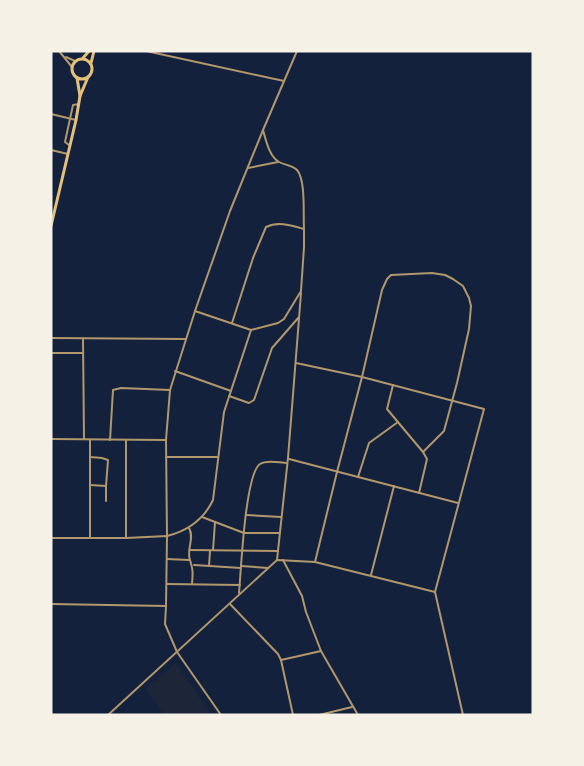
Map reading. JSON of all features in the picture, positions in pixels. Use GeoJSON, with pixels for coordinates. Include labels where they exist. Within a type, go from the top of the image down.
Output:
{"type":"FeatureCollection","features":[{"type":"Feature","properties":{"kind":"main road"},"geometry":{"type":"LineString","coordinates":[[88,77],[83,79],[77,78],[72,73],[72,67],[75,61],[83,58],[89,51]]}},
{"type":"Feature","properties":{"kind":"main road"},"geometry":{"type":"LineString","coordinates":[[51,226],[80,96],[92,69],[91,63],[94,51]]}},
{"type":"Feature","properties":{"kind":"main road"},"geometry":{"type":"LineString","coordinates":[[83,58],[91,63]]}},
{"type":"Feature","properties":{"kind":"main road"},"geometry":{"type":"LineString","coordinates":[[77,78],[80,96]]}},
{"type":"Feature","properties":{"kind":"street"},"geometry":{"type":"LineString","coordinates":[[59,51],[72,67]]}},
{"type":"Feature","properties":{"kind":"street"},"geometry":{"type":"LineString","coordinates":[[146,51],[284,81]]}},
{"type":"Feature","properties":{"kind":"street"},"geometry":{"type":"LineString","coordinates":[[221,715],[177,652],[165,624],[167,559],[166,440],[170,390],[185,339],[230,210],[297,51]]}},
{"type":"Feature","properties":{"kind":"street"},"geometry":{"type":"LineString","coordinates":[[63,56],[75,61]]}},
{"type":"Feature","properties":{"kind":"street"},"geometry":{"type":"LineString","coordinates":[[70,145],[66,145],[65,142],[74,105],[79,104]]}},
{"type":"Feature","properties":{"kind":"street"},"geometry":{"type":"LineString","coordinates":[[51,114],[76,120]]}},
{"type":"Feature","properties":{"kind":"street"},"geometry":{"type":"LineString","coordinates":[[263,130],[274,158],[293,168],[299,174],[302,189],[304,229],[302,291],[288,458],[277,560]]}},
{"type":"Feature","properties":{"kind":"street"},"geometry":{"type":"LineString","coordinates":[[51,150],[68,154]]}},
{"type":"Feature","properties":{"kind":"street"},"geometry":{"type":"LineString","coordinates":[[248,168],[279,162]]}},
{"type":"Feature","properties":{"kind":"street"},"geometry":{"type":"LineString","coordinates":[[232,323],[253,258],[266,227],[282,224],[304,229]]}},
{"type":"Feature","properties":{"kind":"street"},"geometry":{"type":"LineString","coordinates":[[315,562],[362,377],[380,296],[387,279],[395,274],[432,273],[445,275],[463,286],[471,306],[469,329],[444,432],[423,452]]}},
{"type":"Feature","properties":{"kind":"street"},"geometry":{"type":"LineString","coordinates":[[195,311],[251,330],[278,323],[284,319],[302,291]]}},
{"type":"Feature","properties":{"kind":"street"},"geometry":{"type":"LineString","coordinates":[[229,396],[249,403],[254,400],[272,348],[299,316]]}},
{"type":"Feature","properties":{"kind":"street"},"geometry":{"type":"LineString","coordinates":[[51,538],[167,536],[189,528],[201,516],[213,500],[223,419],[251,330]]}},
{"type":"Feature","properties":{"kind":"street"},"geometry":{"type":"LineString","coordinates":[[51,338],[185,339]]}},
{"type":"Feature","properties":{"kind":"street"},"geometry":{"type":"LineString","coordinates":[[83,339],[84,440]]}},
{"type":"Feature","properties":{"kind":"street"},"geometry":{"type":"LineString","coordinates":[[51,353],[83,353]]}},
{"type":"Feature","properties":{"kind":"street"},"geometry":{"type":"LineString","coordinates":[[296,362],[484,408],[434,592],[463,715]]}},
{"type":"Feature","properties":{"kind":"street"},"geometry":{"type":"LineString","coordinates":[[175,371],[231,391]]}},
{"type":"Feature","properties":{"kind":"street"},"geometry":{"type":"LineString","coordinates":[[392,385],[387,407],[423,452],[427,462],[419,493]]}},
{"type":"Feature","properties":{"kind":"street"},"geometry":{"type":"LineString","coordinates":[[110,440],[111,397],[113,390],[138,388],[170,390]]}},
{"type":"Feature","properties":{"kind":"street"},"geometry":{"type":"LineString","coordinates":[[358,477],[369,443],[398,422]]}},
{"type":"Feature","properties":{"kind":"street"},"geometry":{"type":"LineString","coordinates":[[51,439],[166,440]]}},
{"type":"Feature","properties":{"kind":"street"},"geometry":{"type":"LineString","coordinates":[[90,440],[90,537]]}},
{"type":"Feature","properties":{"kind":"street"},"geometry":{"type":"LineString","coordinates":[[126,440],[126,538]]}},
{"type":"Feature","properties":{"kind":"street"},"geometry":{"type":"LineString","coordinates":[[90,457],[108,460],[106,501]]}},
{"type":"Feature","properties":{"kind":"street"},"geometry":{"type":"LineString","coordinates":[[166,457],[218,457]]}},
{"type":"Feature","properties":{"kind":"street"},"geometry":{"type":"LineString","coordinates":[[288,458],[458,503]]}},
{"type":"Feature","properties":{"kind":"street"},"geometry":{"type":"LineString","coordinates":[[239,594],[246,515],[257,467],[265,462],[287,463]]}},
{"type":"Feature","properties":{"kind":"street"},"geometry":{"type":"LineString","coordinates":[[90,485],[106,486]]}},
{"type":"Feature","properties":{"kind":"street"},"geometry":{"type":"LineString","coordinates":[[371,575],[394,486]]}},
{"type":"Feature","properties":{"kind":"street"},"geometry":{"type":"LineString","coordinates":[[246,515],[281,517]]}},
{"type":"Feature","properties":{"kind":"street"},"geometry":{"type":"LineString","coordinates":[[201,516],[244,533],[279,533]]}},
{"type":"Feature","properties":{"kind":"street"},"geometry":{"type":"LineString","coordinates":[[213,550],[215,522]]}},
{"type":"Feature","properties":{"kind":"street"},"geometry":{"type":"LineString","coordinates":[[189,528],[191,532],[190,560],[193,565],[192,584]]}},
{"type":"Feature","properties":{"kind":"street"},"geometry":{"type":"LineString","coordinates":[[190,550],[278,551]]}},
{"type":"Feature","properties":{"kind":"street"},"geometry":{"type":"LineString","coordinates":[[210,550],[210,566]]}},
{"type":"Feature","properties":{"kind":"street"},"geometry":{"type":"LineString","coordinates":[[167,559],[190,560]]}},
{"type":"Feature","properties":{"kind":"street"},"geometry":{"type":"LineString","coordinates":[[108,715],[277,560],[315,562],[434,592]]}},
{"type":"Feature","properties":{"kind":"street"},"geometry":{"type":"LineString","coordinates":[[282,560],[302,596],[321,651],[358,715]]}},
{"type":"Feature","properties":{"kind":"street"},"geometry":{"type":"LineString","coordinates":[[193,565],[268,568]]}},
{"type":"Feature","properties":{"kind":"street"},"geometry":{"type":"LineString","coordinates":[[166,584],[240,584]]}},
{"type":"Feature","properties":{"kind":"street"},"geometry":{"type":"LineString","coordinates":[[230,603],[275,649],[281,660],[293,715]]}},
{"type":"Feature","properties":{"kind":"street"},"geometry":{"type":"LineString","coordinates":[[51,604],[166,606]]}},
{"type":"Feature","properties":{"kind":"street"},"geometry":{"type":"LineString","coordinates":[[281,660],[321,651]]}},
{"type":"Feature","properties":{"kind":"street"},"geometry":{"type":"LineString","coordinates":[[319,715],[352,707]]}},
{"type":"Feature","properties":{"kind":"shaded area"},"geometry":{"type":"Polygon","coordinates":[[[176,663],[211,715],[164,715],[146,689],[176,663]]]}}]}
